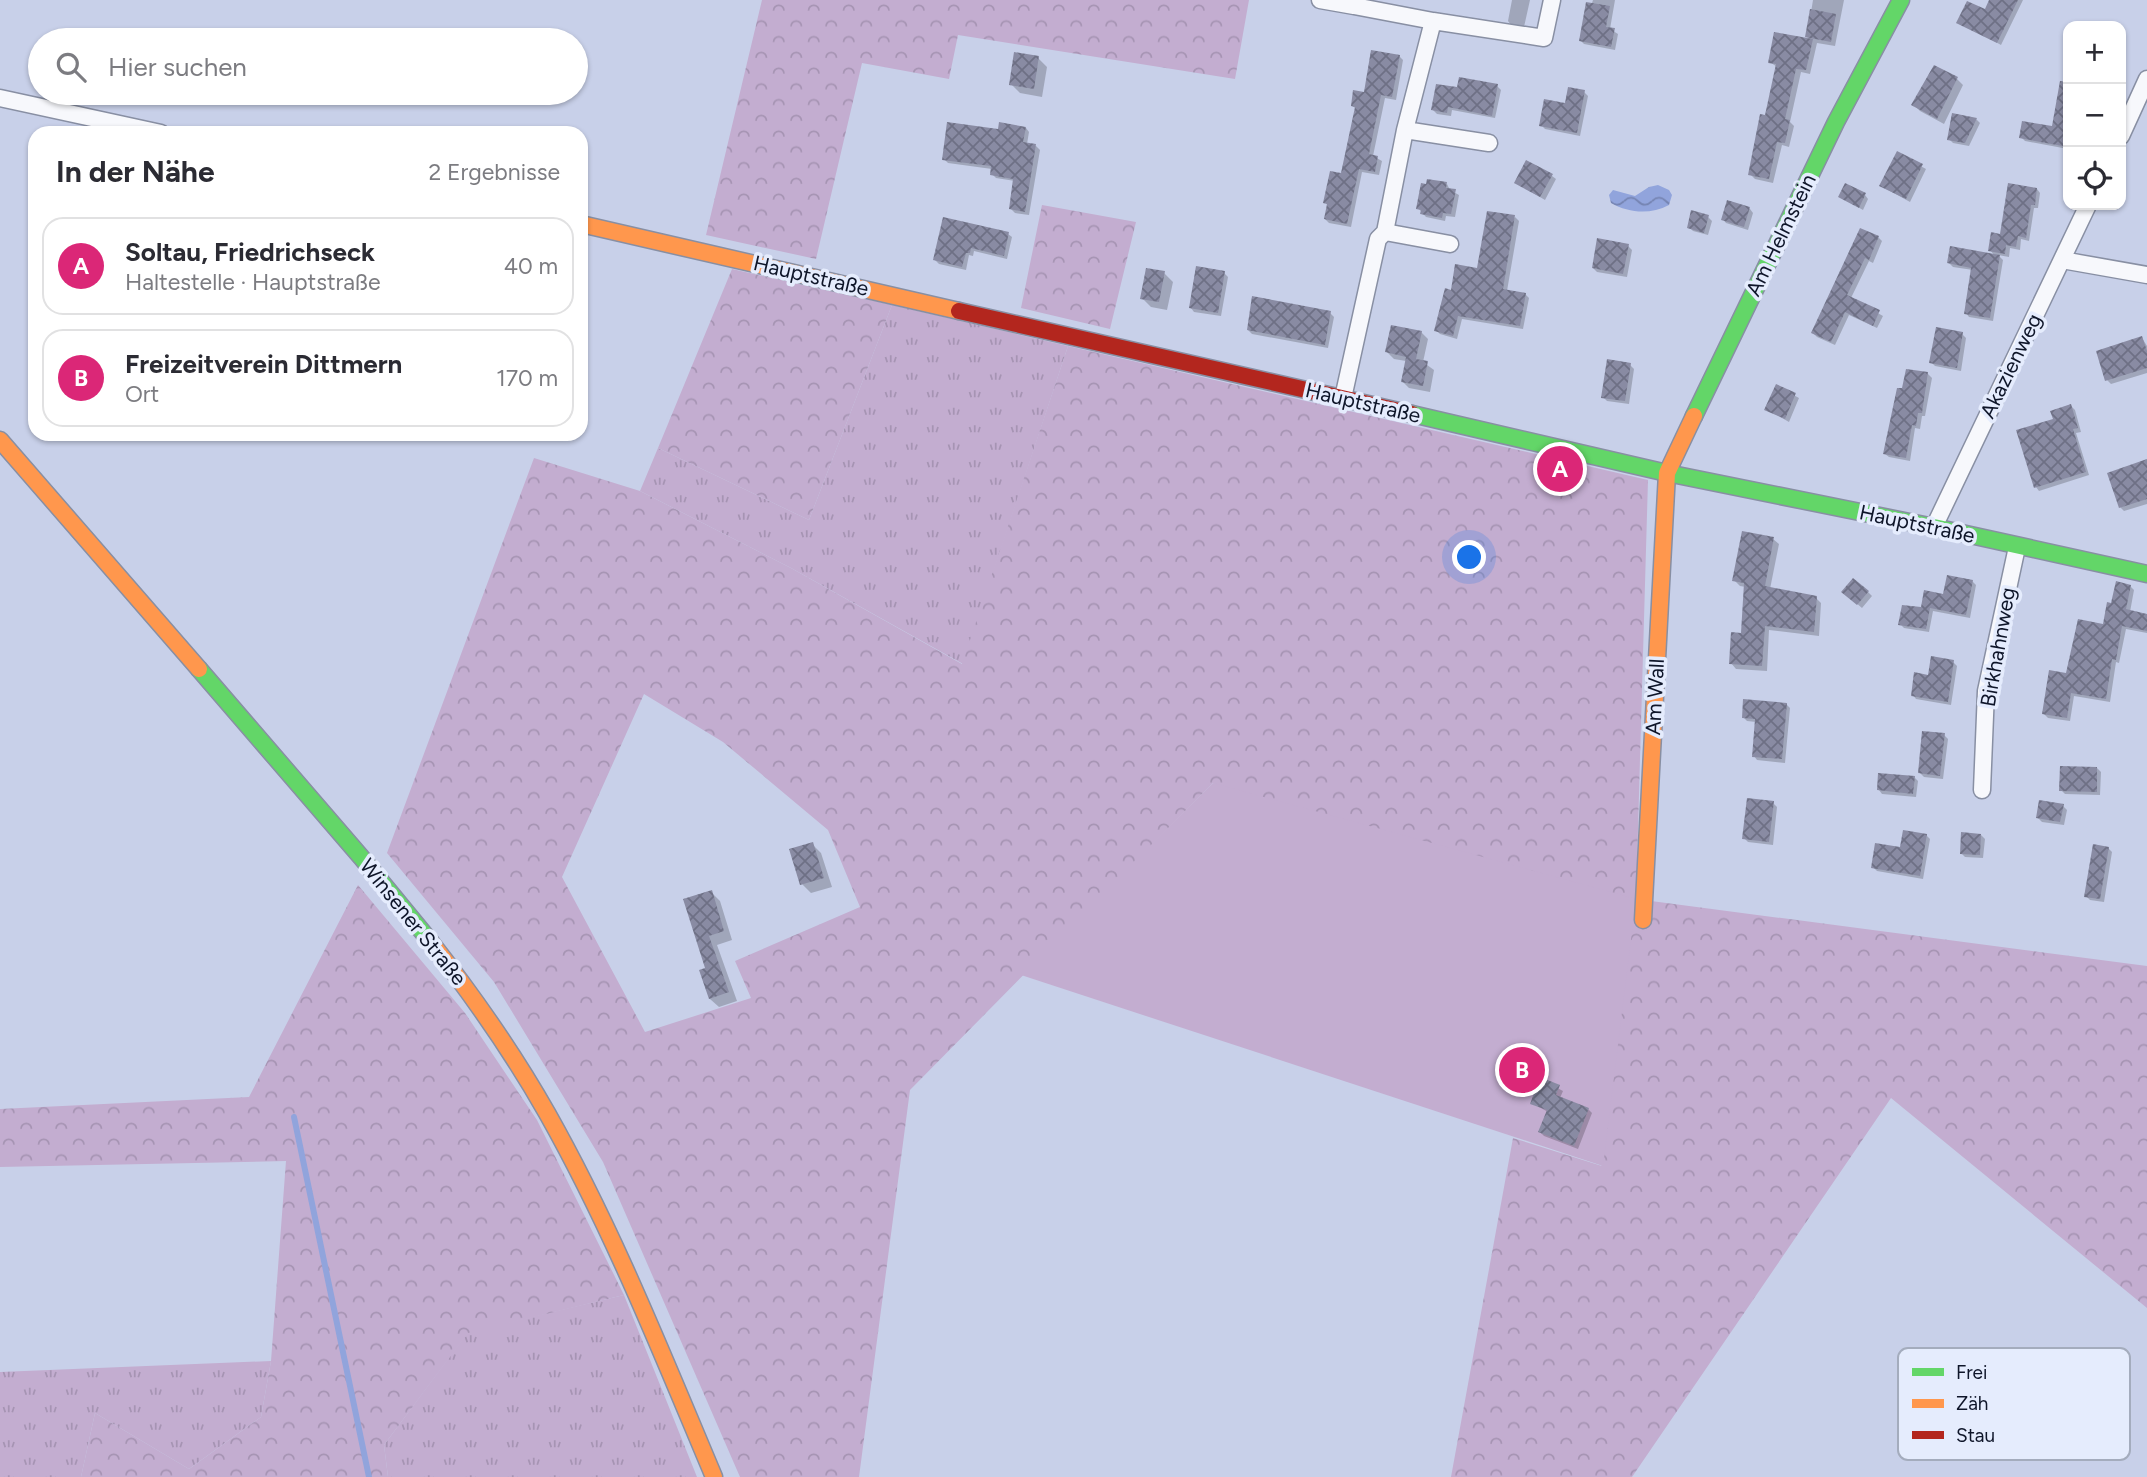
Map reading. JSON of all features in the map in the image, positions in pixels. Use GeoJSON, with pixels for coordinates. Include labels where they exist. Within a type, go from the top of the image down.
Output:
{"type":"FeatureCollection","features":[{"type":"Feature","properties":{"kind":"street"},"geometry":{"type":"LineString","coordinates":[[1320,0],[1354,3],[1433,21],[1544,38],[1552,0]]}},
{"type":"Feature","properties":{"kind":"street","name":"Am Helmstein"},"geometry":{"type":"LineString","coordinates":[[1667,473],[1836,122],[1900,0]]}},
{"type":"Feature","properties":{"kind":"street"},"geometry":{"type":"LineString","coordinates":[[1343,398],[1378,239],[1385,232],[1405,130],[1433,21]]}},
{"type":"Feature","properties":{"kind":"street"},"geometry":{"type":"LineString","coordinates":[[2126,125],[2147,79]]}},
{"type":"Feature","properties":{"kind":"street"},"geometry":{"type":"LineString","coordinates":[[0,98],[28,104]]}},
{"type":"Feature","properties":{"kind":"street"},"geometry":{"type":"LineString","coordinates":[[32,105],[129,126]]}},
{"type":"Feature","properties":{"kind":"street"},"geometry":{"type":"LineString","coordinates":[[1405,130],[1489,143]]}},
{"type":"Feature","properties":{"kind":"street","name":"Akazienweg"},"geometry":{"type":"LineString","coordinates":[[1934,527],[2086,210]]}},
{"type":"Feature","properties":{"kind":"street","name":"Hauptstraße"},"geometry":{"type":"LineString","coordinates":[[588,226],[1667,473],[1934,527],[2147,574]]}},
{"type":"Feature","properties":{"kind":"street"},"geometry":{"type":"LineString","coordinates":[[1385,232],[1450,244]]}},
{"type":"Feature","properties":{"kind":"street"},"geometry":{"type":"LineString","coordinates":[[2062,260],[2147,275]]}},
{"type":"Feature","properties":{"kind":"street","name":"Winsener Straße"},"geometry":{"type":"LineString","coordinates":[[0,440],[400,902],[495,1031],[542,1105],[576,1167],[624,1266],[714,1477]]}},
{"type":"Feature","properties":{"kind":"street","name":"Am Wall"},"geometry":{"type":"LineString","coordinates":[[1643,920],[1667,473]]}},
{"type":"Feature","properties":{"kind":"street","name":"Birkhahnweg"},"geometry":{"type":"LineString","coordinates":[[1982,790],[1986,691],[2017,547]]}},
{"type":"Feature","properties":{"kind":"green space"},"geometry":{"type":"Polygon","coordinates":[[[762,0],[1249,0],[1235,79],[958,35],[949,79],[862,63],[816,259],[706,235],[762,0]]]}},
{"type":"Feature","properties":{"kind":"green space"},"geometry":{"type":"Polygon","coordinates":[[[1042,205],[1136,222],[1110,329],[1021,308],[1042,205]]]}},
{"type":"Feature","properties":{"kind":"green space"},"geometry":{"type":"Polygon","coordinates":[[[732,269],[892,305],[809,520],[658,448],[732,269]]]}},
{"type":"Feature","properties":{"kind":"green space"},"geometry":{"type":"Polygon","coordinates":[[[892,305],[1068,346],[963,664],[791,568],[640,491],[658,448],[809,520],[892,305]]]}},
{"type":"Feature","properties":{"kind":"green space"},"geometry":{"type":"Polygon","coordinates":[[[1068,346],[1648,480],[1636,899],[2147,966],[2147,1308],[1891,1098],[1632,1477],[1451,1477],[1513,1138],[1602,1166],[1213,783],[910,1090],[859,1477],[740,1477],[603,1162],[494,982],[387,853],[534,458],[640,491],[791,568],[962,664],[1068,346]],[[644,694],[562,877],[645,1032],[751,998],[735,961],[860,907],[828,830],[723,742],[644,694]]]}},
{"type":"Feature","properties":{"kind":"green space"},"geometry":{"type":"Polygon","coordinates":[[[1213,783],[1636,899],[1603,1166],[1021,975],[1213,783]]]}},
{"type":"Feature","properties":{"kind":"green space"},"geometry":{"type":"Polygon","coordinates":[[[358,885],[465,1013],[537,1120],[624,1295],[468,1333],[384,1445],[388,1477],[81,1477],[95,1413],[189,1469],[261,1417],[271,1361],[286,1161],[0,1167],[0,1109],[249,1097],[358,885]]]}},
{"type":"Feature","properties":{"kind":"green space"},"geometry":{"type":"Polygon","coordinates":[[[624,1295],[697,1477],[388,1477],[384,1445],[468,1332],[624,1295]]]}},
{"type":"Feature","properties":{"kind":"green space"},"geometry":{"type":"Polygon","coordinates":[[[271,1361],[261,1417],[189,1469],[95,1413],[81,1477],[0,1477],[0,1372],[271,1361]]]}},
{"type":"Feature","properties":{"kind":"water"},"geometry":{"type":"Polygon","coordinates":[[[1658,185],[1669,190],[1672,195],[1669,205],[1662,208],[1640,211],[1611,203],[1609,195],[1613,190],[1635,196],[1658,185]]]}},
{"type":"Feature","properties":{"kind":"building"},"geometry":{"type":"Polygon","coordinates":[[[1989,0],[2018,0],[1997,43],[1956,23],[1967,1],[1985,9],[1989,0]]]}},
{"type":"Feature","properties":{"kind":"building"},"geometry":{"type":"Polygon","coordinates":[[[1586,2],[1610,6],[1606,27],[1615,28],[1611,47],[1579,41],[1586,2]]]}},
{"type":"Feature","properties":{"kind":"building"},"geometry":{"type":"Polygon","coordinates":[[[1810,9],[1836,14],[1831,42],[1805,37],[1810,9]]]}},
{"type":"Feature","properties":{"kind":"building"},"geometry":{"type":"Polygon","coordinates":[[[1774,32],[1813,39],[1806,70],[1796,69],[1785,119],[1790,120],[1785,143],[1777,142],[1769,179],[1748,175],[1760,114],[1765,115],[1776,64],[1768,63],[1774,32]]]}},
{"type":"Feature","properties":{"kind":"building"},"geometry":{"type":"Polygon","coordinates":[[[1371,50],[1400,55],[1392,97],[1381,95],[1369,154],[1378,156],[1375,172],[1359,169],[1347,224],[1324,219],[1327,204],[1323,203],[1330,171],[1341,173],[1355,107],[1351,106],[1353,90],[1364,92],[1371,50]]]}},
{"type":"Feature","properties":{"kind":"building"},"geometry":{"type":"Polygon","coordinates":[[[1014,52],[1039,56],[1034,89],[1009,85],[1014,52]]]}},
{"type":"Feature","properties":{"kind":"building"},"geometry":{"type":"Polygon","coordinates":[[[1934,65],[1958,77],[1937,119],[1911,105],[1934,65]]]}},
{"type":"Feature","properties":{"kind":"building"},"geometry":{"type":"Polygon","coordinates":[[[1459,77],[1498,84],[1492,116],[1448,107],[1447,113],[1431,110],[1436,84],[1457,87],[1459,77]]]}},
{"type":"Feature","properties":{"kind":"building"},"geometry":{"type":"Polygon","coordinates":[[[2060,81],[2063,81],[2063,146],[2019,138],[2022,121],[2052,126],[2060,81]]]}},
{"type":"Feature","properties":{"kind":"building"},"geometry":{"type":"Polygon","coordinates":[[[1568,87],[1585,90],[1577,133],[1539,126],[1544,99],[1565,103],[1568,87]]]}},
{"type":"Feature","properties":{"kind":"building"},"geometry":{"type":"Polygon","coordinates":[[[1952,113],[1977,118],[1965,143],[1947,140],[1952,113]]]}},
{"type":"Feature","properties":{"kind":"building"},"geometry":{"type":"Polygon","coordinates":[[[947,122],[998,129],[999,122],[1026,127],[1023,142],[1036,144],[1025,212],[1009,209],[1013,179],[990,175],[991,166],[942,160],[947,122]]]}},
{"type":"Feature","properties":{"kind":"building"},"geometry":{"type":"Polygon","coordinates":[[[1897,151],[1923,164],[1906,199],[1879,186],[1897,151]]]}},
{"type":"Feature","properties":{"kind":"building"},"geometry":{"type":"Polygon","coordinates":[[[1526,160],[1553,174],[1540,197],[1514,183],[1526,160]]]}},
{"type":"Feature","properties":{"kind":"building"},"geometry":{"type":"Polygon","coordinates":[[[1427,179],[1447,182],[1446,188],[1456,189],[1451,214],[1443,213],[1442,218],[1420,214],[1421,210],[1416,209],[1421,183],[1426,184],[1427,179]]]}},
{"type":"Feature","properties":{"kind":"building"},"geometry":{"type":"Polygon","coordinates":[[[1845,183],[1866,193],[1859,208],[1838,197],[1845,183]]]}},
{"type":"Feature","properties":{"kind":"building"},"geometry":{"type":"Polygon","coordinates":[[[2008,183],[2037,188],[2035,205],[2031,205],[2026,238],[2018,236],[2016,247],[2006,245],[2005,254],[1988,251],[1991,232],[2000,234],[2008,183]]]}},
{"type":"Feature","properties":{"kind":"building"},"geometry":{"type":"Polygon","coordinates":[[[1727,200],[1750,207],[1744,227],[1721,220],[1727,200]]]}},
{"type":"Feature","properties":{"kind":"building"},"geometry":{"type":"Polygon","coordinates":[[[1691,210],[1709,215],[1704,233],[1687,228],[1691,210]]]}},
{"type":"Feature","properties":{"kind":"building"},"geometry":{"type":"Polygon","coordinates":[[[1487,211],[1515,215],[1503,289],[1526,293],[1520,326],[1458,316],[1453,336],[1434,331],[1445,288],[1451,290],[1455,264],[1477,268],[1487,211]]]}},
{"type":"Feature","properties":{"kind":"building"},"geometry":{"type":"Polygon","coordinates":[[[943,217],[1009,232],[1004,256],[971,248],[970,253],[966,253],[962,267],[933,260],[943,217]]]}},
{"type":"Feature","properties":{"kind":"building"},"geometry":{"type":"Polygon","coordinates":[[[1860,228],[1879,236],[1869,260],[1865,258],[1847,295],[1880,310],[1873,326],[1845,312],[1831,342],[1811,333],[1860,228]]]}},
{"type":"Feature","properties":{"kind":"building"},"geometry":{"type":"Polygon","coordinates":[[[1597,238],[1629,244],[1623,274],[1592,268],[1597,238]]]}},
{"type":"Feature","properties":{"kind":"building"},"geometry":{"type":"Polygon","coordinates":[[[1950,246],[2000,255],[1990,318],[1964,314],[1971,268],[1947,263],[1950,246]]]}},
{"type":"Feature","properties":{"kind":"building"},"geometry":{"type":"Polygon","coordinates":[[[1196,266],[1225,271],[1218,313],[1189,308],[1196,266]]]}},
{"type":"Feature","properties":{"kind":"building"},"geometry":{"type":"Polygon","coordinates":[[[1146,268],[1165,271],[1159,302],[1140,299],[1146,268]]]}},
{"type":"Feature","properties":{"kind":"building"},"geometry":{"type":"Polygon","coordinates":[[[1252,296],[1331,311],[1325,345],[1247,330],[1252,296]]]}},
{"type":"Feature","properties":{"kind":"building"},"geometry":{"type":"Polygon","coordinates":[[[1391,325],[1422,331],[1416,359],[1428,361],[1423,386],[1401,382],[1406,357],[1385,352],[1391,325]]]}},
{"type":"Feature","properties":{"kind":"building"},"geometry":{"type":"Polygon","coordinates":[[[1936,327],[1963,332],[1957,368],[1929,363],[1936,327]]]}},
{"type":"Feature","properties":{"kind":"building"},"geometry":{"type":"Polygon","coordinates":[[[2142,336],[2147,351],[2147,368],[2105,381],[2096,351],[2142,336]]]}},
{"type":"Feature","properties":{"kind":"building"},"geometry":{"type":"Polygon","coordinates":[[[1607,359],[1631,363],[1625,401],[1601,398],[1607,359]]]}},
{"type":"Feature","properties":{"kind":"building"},"geometry":{"type":"Polygon","coordinates":[[[1906,369],[1928,372],[1922,413],[1918,413],[1916,426],[1912,425],[1906,458],[1883,454],[1897,388],[1902,388],[1906,369]]]}},
{"type":"Feature","properties":{"kind":"building"},"geometry":{"type":"Polygon","coordinates":[[[1776,384],[1796,393],[1785,419],[1764,410],[1776,384]]]}},
{"type":"Feature","properties":{"kind":"building"},"geometry":{"type":"Polygon","coordinates":[[[2071,404],[2078,428],[2073,429],[2086,472],[2034,488],[2016,430],[2053,419],[2050,411],[2071,404]]]}},
{"type":"Feature","properties":{"kind":"building"},"geometry":{"type":"Polygon","coordinates":[[[2147,459],[2147,499],[2119,508],[2107,473],[2147,459]]]}},
{"type":"Feature","properties":{"kind":"building"},"geometry":{"type":"Polygon","coordinates":[[[1742,531],[1774,537],[1765,586],[1817,596],[1814,632],[1765,626],[1762,666],[1729,664],[1731,632],[1741,633],[1744,583],[1732,581],[1742,531]]]}},
{"type":"Feature","properties":{"kind":"building"},"geometry":{"type":"Polygon","coordinates":[[[1947,575],[1973,580],[1966,615],[1930,608],[1926,629],[1898,625],[1902,605],[1921,607],[1924,590],[1943,594],[1947,575]]]}},
{"type":"Feature","properties":{"kind":"building"},"geometry":{"type":"Polygon","coordinates":[[[1853,578],[1869,591],[1857,605],[1841,592],[1853,578]]]}},
{"type":"Feature","properties":{"kind":"building"},"geometry":{"type":"Polygon","coordinates":[[[2116,581],[2131,585],[2126,609],[2147,614],[2147,631],[2122,626],[2116,660],[2112,659],[2106,699],[2071,693],[2067,718],[2042,714],[2049,670],[2066,673],[2078,619],[2103,624],[2107,602],[2111,603],[2116,581]]]}},
{"type":"Feature","properties":{"kind":"building"},"geometry":{"type":"Polygon","coordinates":[[[1931,656],[1954,660],[1948,702],[1911,696],[1914,672],[1928,675],[1931,656]]]}},
{"type":"Feature","properties":{"kind":"building"},"geometry":{"type":"Polygon","coordinates":[[[1743,699],[1787,703],[1782,759],[1752,757],[1755,719],[1742,718],[1743,699]]]}},
{"type":"Feature","properties":{"kind":"building"},"geometry":{"type":"Polygon","coordinates":[[[1922,731],[1945,733],[1940,776],[1918,773],[1922,731]]]}},
{"type":"Feature","properties":{"kind":"building"},"geometry":{"type":"Polygon","coordinates":[[[2060,766],[2097,767],[2097,792],[2059,791],[2060,766]]]}},
{"type":"Feature","properties":{"kind":"building"},"geometry":{"type":"Polygon","coordinates":[[[1878,773],[1915,776],[1913,794],[1877,790],[1878,773]]]}},
{"type":"Feature","properties":{"kind":"building"},"geometry":{"type":"Polygon","coordinates":[[[1747,798],[1774,801],[1769,842],[1742,839],[1747,798]]]}},
{"type":"Feature","properties":{"kind":"building"},"geometry":{"type":"Polygon","coordinates":[[[2039,800],[2064,804],[2060,822],[2036,818],[2039,800]]]}},
{"type":"Feature","properties":{"kind":"building"},"geometry":{"type":"Polygon","coordinates":[[[1903,830],[1927,834],[1920,876],[1871,868],[1875,843],[1900,847],[1903,830]]]}},
{"type":"Feature","properties":{"kind":"building"},"geometry":{"type":"Polygon","coordinates":[[[1961,832],[1981,834],[1980,855],[1960,854],[1961,832]]]}},
{"type":"Feature","properties":{"kind":"building"},"geometry":{"type":"Polygon","coordinates":[[[813,842],[824,878],[800,885],[789,849],[813,842]]]}},
{"type":"Feature","properties":{"kind":"building"},"geometry":{"type":"Polygon","coordinates":[[[2093,844],[2109,847],[2100,899],[2084,897],[2093,844]]]}},
{"type":"Feature","properties":{"kind":"building"},"geometry":{"type":"Polygon","coordinates":[[[712,890],[724,931],[709,936],[729,992],[709,999],[699,970],[705,968],[683,899],[712,890]]]}},
{"type":"Feature","properties":{"kind":"building"},"geometry":{"type":"Polygon","coordinates":[[[1512,1049],[1544,1062],[1533,1091],[1500,1078],[1512,1049]]]}},
{"type":"Feature","properties":{"kind":"building"},"geometry":{"type":"Polygon","coordinates":[[[1540,1077],[1560,1085],[1556,1095],[1589,1108],[1574,1146],[1538,1132],[1547,1110],[1530,1104],[1540,1077]]]}},
{"type":"Feature","properties":{"kind":"waterway"},"geometry":{"type":"LineString","coordinates":[[294,1117],[369,1477]]}},
{"type":"Feature","properties":{"kind":"traffic: fast"},"geometry":{"type":"LineString","coordinates":[[1694,416],[1836,122],[1901,0]]}},
{"type":"Feature","properties":{"kind":"traffic: fast"},"geometry":{"type":"LineString","coordinates":[[1412,414],[1667,473],[1934,527],[2147,574]]}},
{"type":"Feature","properties":{"kind":"traffic: fast"},"geometry":{"type":"LineString","coordinates":[[199,669],[430,941]]}},
{"type":"Feature","properties":{"kind":"traffic: slow"},"geometry":{"type":"LineString","coordinates":[[588,226],[959,311]]}},
{"type":"Feature","properties":{"kind":"traffic: slow"},"geometry":{"type":"LineString","coordinates":[[1643,920],[1667,473],[1694,416]]}},
{"type":"Feature","properties":{"kind":"traffic: slow"},"geometry":{"type":"LineString","coordinates":[[0,440],[199,669]]}},
{"type":"Feature","properties":{"kind":"traffic: slow"},"geometry":{"type":"LineString","coordinates":[[430,941],[506,1047],[571,1157],[636,1293],[714,1477]]}},
{"type":"Feature","properties":{"kind":"traffic: jam"},"geometry":{"type":"LineString","coordinates":[[959,311],[1412,414]]}},
{"type":"Feature","properties":{"kind":"place","name":"Soltau, Friedrichseck"},"geometry":{"type":"Point","coordinates":[1560,469]}},
{"type":"Feature","properties":{"kind":"place","name":"Freizeitverein Dittmern"},"geometry":{"type":"Point","coordinates":[1522,1070]}}]}
